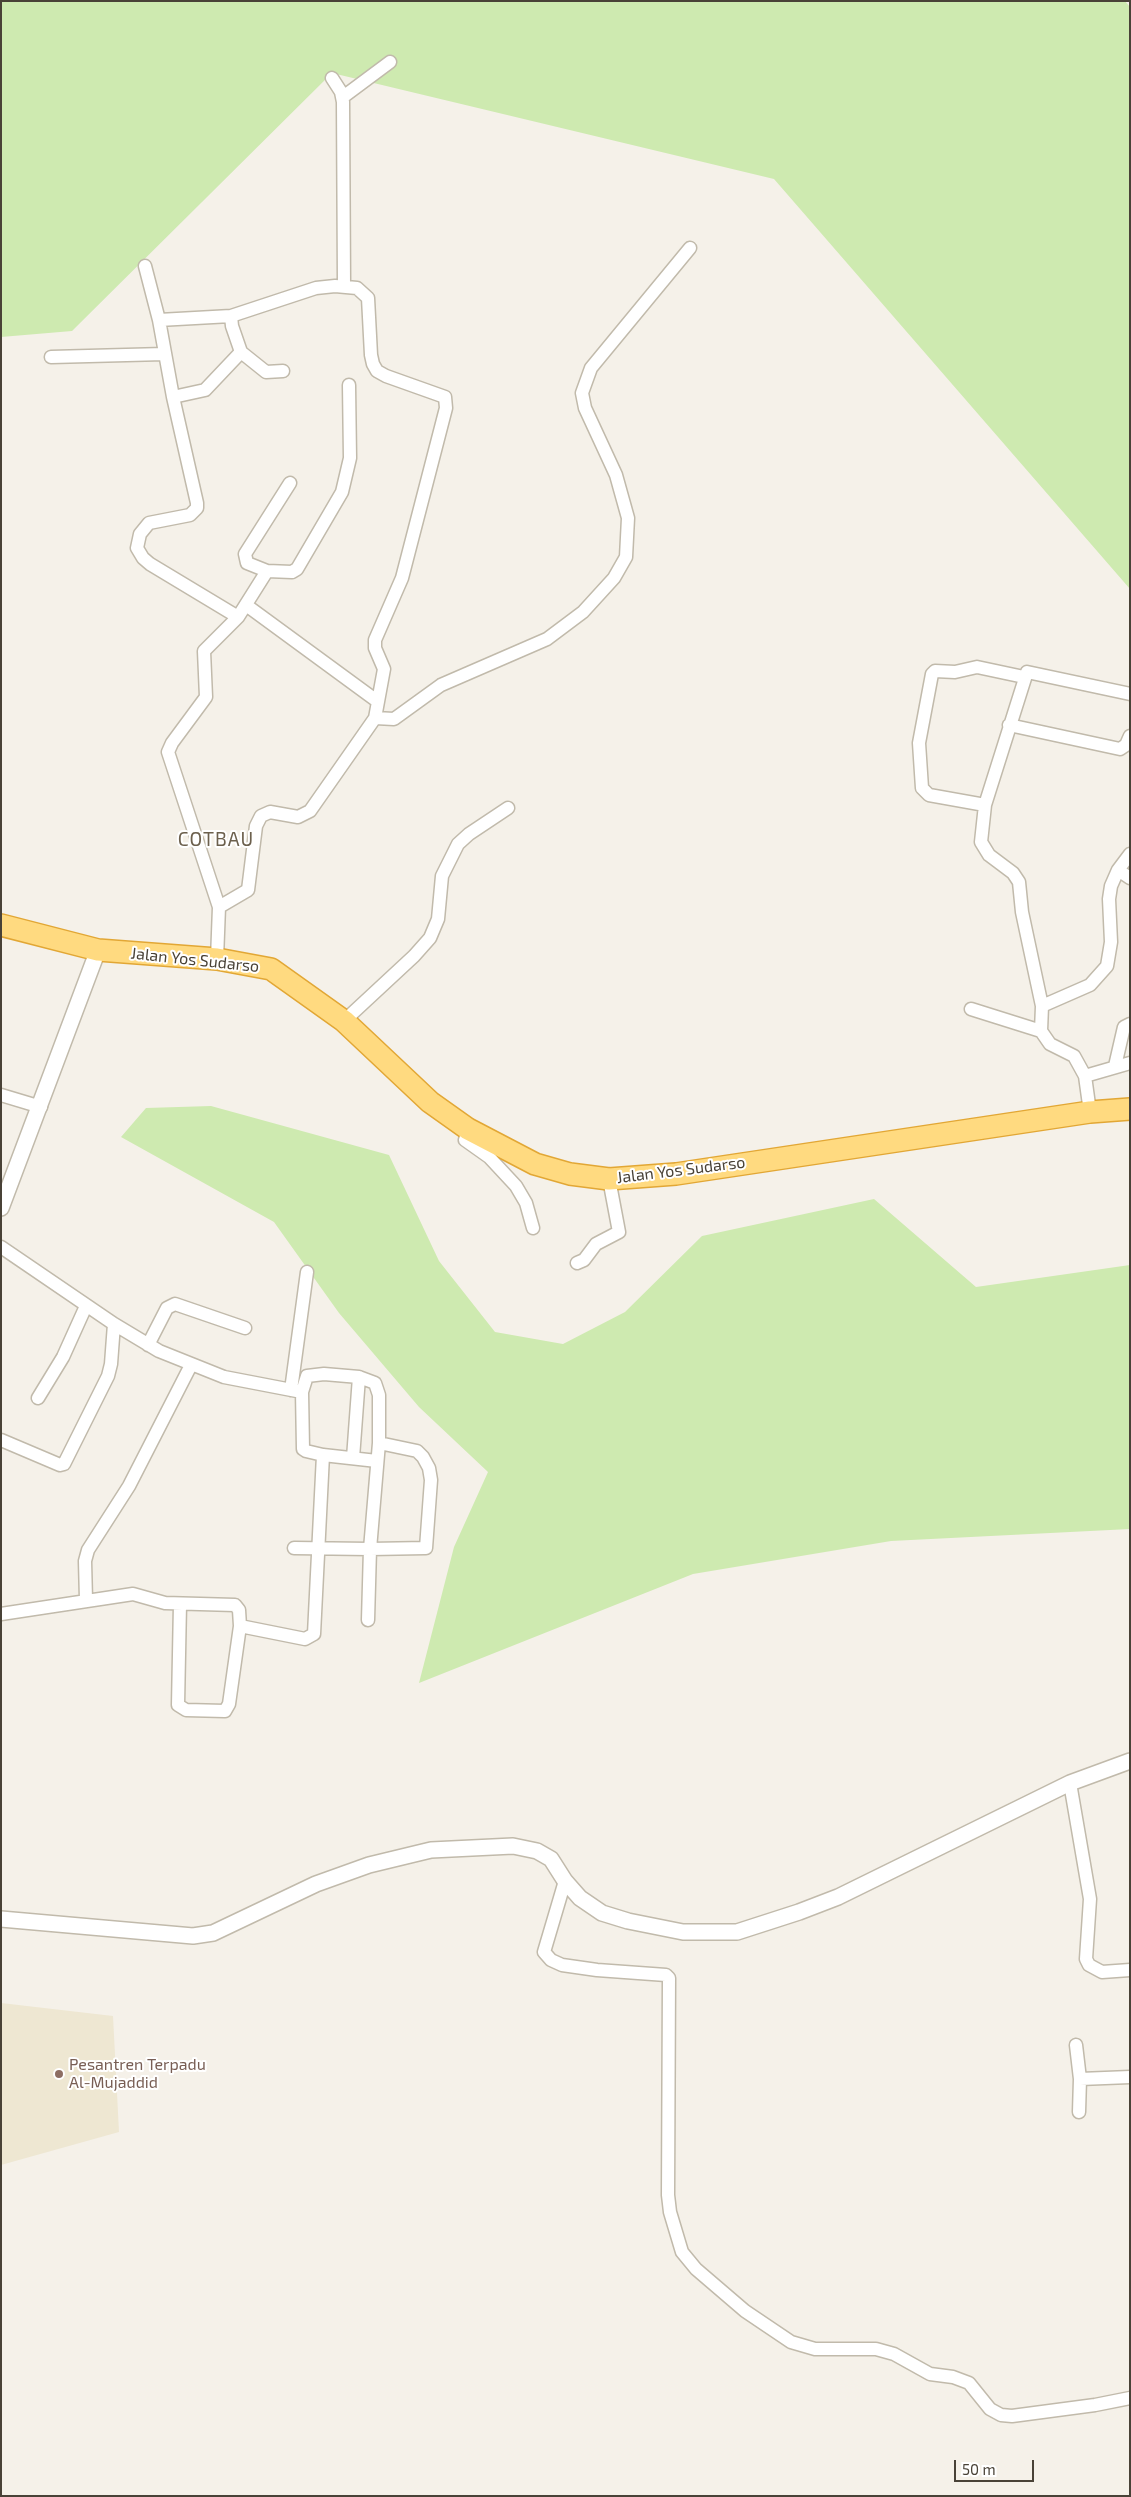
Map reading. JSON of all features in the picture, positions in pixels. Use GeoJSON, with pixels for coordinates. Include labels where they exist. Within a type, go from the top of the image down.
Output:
{"type":"FeatureCollection","features":[{"type":"Feature","properties":{"kind":"highway","name":"Jalan Yos Sudarso"},"geometry":{"type":"LineString","coordinates":[[1,926],[98,950],[217,959],[271,969],[344,1021],[430,1102],[468,1130],[535,1164],[570,1174],[609,1179],[676,1174],[1090,1112],[1130,1109]]}},
{"type":"Feature","properties":{"kind":"street"},"geometry":{"type":"LineString","coordinates":[[343,97],[390,62]]}},
{"type":"Feature","properties":{"kind":"street"},"geometry":{"type":"LineString","coordinates":[[332,78],[343,97],[344,286]]}},
{"type":"Feature","properties":{"kind":"street"},"geometry":{"type":"LineString","coordinates":[[375,718],[394,719],[441,685],[547,639],[584,612],[614,578],[626,557],[628,518],[616,475],[585,408],[582,393],[591,368],[690,248]]}},
{"type":"Feature","properties":{"kind":"street"},"geometry":{"type":"LineString","coordinates":[[145,266],[159,320],[164,354],[197,503],[196,508],[190,515],[149,523],[140,534],[137,548],[143,558],[150,564],[238,617]]}},
{"type":"Feature","properties":{"kind":"street"},"geometry":{"type":"LineString","coordinates":[[159,320],[231,316],[316,288],[344,286],[357,288],[368,298],[373,364],[377,371],[386,376],[442,395],[447,401],[402,578],[375,640],[375,648],[384,669],[375,718],[310,811],[298,817],[270,812],[261,816],[256,826],[248,890],[219,907]]}},
{"type":"Feature","properties":{"kind":"street"},"geometry":{"type":"LineString","coordinates":[[231,316],[232,326],[241,352],[266,372],[283,371]]}},
{"type":"Feature","properties":{"kind":"street"},"geometry":{"type":"LineString","coordinates":[[173,397],[205,390],[241,352]]}},
{"type":"Feature","properties":{"kind":"street"},"geometry":{"type":"LineString","coordinates":[[52,357],[164,354]]}},
{"type":"Feature","properties":{"kind":"street"},"geometry":{"type":"LineString","coordinates":[[290,483],[244,554],[247,563],[267,571],[292,572],[297,568],[342,492],[350,458],[349,385]]}},
{"type":"Feature","properties":{"kind":"street"},"geometry":{"type":"LineString","coordinates":[[217,959],[219,907],[168,752],[206,697],[204,651],[238,617],[267,571]]}},
{"type":"Feature","properties":{"kind":"street"},"geometry":{"type":"LineString","coordinates":[[246,605],[377,701]]}},
{"type":"Feature","properties":{"kind":"street"},"geometry":{"type":"LineString","coordinates":[[985,805],[929,795],[922,788],[919,743],[932,674],[935,671],[954,672],[977,667],[1024,677]]}},
{"type":"Feature","properties":{"kind":"street"},"geometry":{"type":"LineString","coordinates":[[1090,1112],[1084,1076],[1074,1056],[1050,1044],[1041,1030],[1042,1006],[1022,912],[1019,882],[1013,872],[989,855],[981,842],[985,805],[1024,677],[1029,671],[1130,694]]}},
{"type":"Feature","properties":{"kind":"street"},"geometry":{"type":"LineString","coordinates":[[1010,725],[1120,749],[1126,745],[1130,736]]}},
{"type":"Feature","properties":{"kind":"street"},"geometry":{"type":"LineString","coordinates":[[344,1021],[414,956],[430,938],[438,919],[442,876],[458,844],[469,834],[508,808]]}},
{"type":"Feature","properties":{"kind":"street"},"geometry":{"type":"LineString","coordinates":[[1042,1006],[1090,985],[1107,966],[1111,942],[1109,899],[1111,886],[1118,870],[1130,854]]}},
{"type":"Feature","properties":{"kind":"street"},"geometry":{"type":"LineString","coordinates":[[1118,870],[1130,878]]}},
{"type":"Feature","properties":{"kind":"street"},"geometry":{"type":"LineString","coordinates":[[1,1208],[41,1108],[98,950]]}},
{"type":"Feature","properties":{"kind":"street"},"geometry":{"type":"LineString","coordinates":[[971,1009],[1041,1030]]}},
{"type":"Feature","properties":{"kind":"street"},"geometry":{"type":"LineString","coordinates":[[1115,1066],[1124,1027],[1130,1024]]}},
{"type":"Feature","properties":{"kind":"street"},"geometry":{"type":"LineString","coordinates":[[1084,1076],[1130,1063]]}},
{"type":"Feature","properties":{"kind":"street"},"geometry":{"type":"LineString","coordinates":[[1,1095],[41,1108]]}},
{"type":"Feature","properties":{"kind":"street"},"geometry":{"type":"LineString","coordinates":[[468,1130],[465,1140],[490,1157],[516,1186],[526,1203],[533,1228]]}},
{"type":"Feature","properties":{"kind":"street"},"geometry":{"type":"LineString","coordinates":[[577,1263],[584,1260],[596,1244],[619,1232],[609,1179]]}},
{"type":"Feature","properties":{"kind":"street"},"geometry":{"type":"LineString","coordinates":[[1,1247],[86,1306],[148,1345],[191,1365],[224,1377],[297,1391]]}},
{"type":"Feature","properties":{"kind":"street"},"geometry":{"type":"LineString","coordinates":[[306,1272],[297,1391],[303,1448],[306,1451],[322,1455],[377,1461]]}},
{"type":"Feature","properties":{"kind":"street"},"geometry":{"type":"LineString","coordinates":[[148,1345],[167,1308],[175,1304],[245,1328]]}},
{"type":"Feature","properties":{"kind":"street"},"geometry":{"type":"LineString","coordinates":[[38,1398],[60,1362],[86,1306]]}},
{"type":"Feature","properties":{"kind":"street"},"geometry":{"type":"LineString","coordinates":[[1,1440],[60,1465],[65,1462],[108,1376],[111,1364],[114,1324]]}},
{"type":"Feature","properties":{"kind":"street"},"geometry":{"type":"LineString","coordinates":[[86,1600],[86,1561],[88,1550],[129,1486],[191,1365]]}},
{"type":"Feature","properties":{"kind":"street"},"geometry":{"type":"LineString","coordinates":[[297,1391],[304,1378],[310,1375],[359,1377],[372,1381],[378,1386],[380,1395],[379,1443],[370,1549],[368,1620]]}},
{"type":"Feature","properties":{"kind":"street"},"geometry":{"type":"LineString","coordinates":[[353,1458],[359,1377]]}},
{"type":"Feature","properties":{"kind":"street"},"geometry":{"type":"LineString","coordinates":[[294,1548],[426,1548],[429,1468],[417,1451],[379,1443]]}},
{"type":"Feature","properties":{"kind":"street"},"geometry":{"type":"LineString","coordinates":[[240,1626],[292,1637],[305,1639],[311,1637],[315,1628],[322,1455]]}},
{"type":"Feature","properties":{"kind":"street"},"geometry":{"type":"LineString","coordinates":[[1,1614],[132,1594],[164,1603],[235,1605],[239,1610],[240,1626],[227,1710],[180,1708],[178,1705],[180,1604]]}},
{"type":"Feature","properties":{"kind":"street"},"geometry":{"type":"LineString","coordinates":[[1,1919],[193,1936],[213,1933],[316,1884],[369,1865],[431,1850],[513,1846],[537,1851],[555,1863],[565,1881],[591,1907],[628,1921],[683,1932],[736,1932],[791,1915],[838,1897],[1070,1782],[1130,1761]]}},
{"type":"Feature","properties":{"kind":"street"},"geometry":{"type":"LineString","coordinates":[[1070,1782],[1090,1900],[1086,1959],[1089,1965],[1102,1972],[1130,1970]]}},
{"type":"Feature","properties":{"kind":"street"},"geometry":{"type":"LineString","coordinates":[[565,1881],[544,1952],[551,1960],[556,1964],[571,1967],[666,1974],[669,1978],[668,2195],[670,2212],[682,2252],[696,2269],[745,2311],[792,2342],[815,2348],[876,2349],[894,2354],[930,2374],[953,2377],[969,2383],[990,2409],[1001,2415],[1012,2416],[1095,2405],[1130,2398]]}},
{"type":"Feature","properties":{"kind":"street"},"geometry":{"type":"LineString","coordinates":[[1076,2045],[1080,2080],[1079,2112]]}},
{"type":"Feature","properties":{"kind":"street"},"geometry":{"type":"LineString","coordinates":[[1080,2080],[1130,2077]]}},
{"type":"Feature","properties":{"kind":"shaded area","name":"Pesantren Terpadu Al-Mujaddid"},"geometry":{"type":"Polygon","coordinates":[[[1,2003],[113,2016],[119,2132],[1,2165],[1,2003]]]}},
{"type":"Feature","properties":{"kind":"green space"},"geometry":{"type":"Polygon","coordinates":[[[1,1],[1125,1],[1130,7],[1130,589],[774,179],[332,73],[72,331],[1,337],[1,1]]]}},
{"type":"Feature","properties":{"kind":"green space"},"geometry":{"type":"Polygon","coordinates":[[[211,1106],[389,1155],[439,1261],[495,1332],[563,1344],[625,1312],[702,1236],[874,1199],[976,1287],[1130,1265],[1130,1529],[891,1541],[693,1574],[419,1683],[454,1547],[488,1472],[419,1407],[339,1313],[274,1222],[121,1137],[146,1108],[211,1106]]]}},
{"type":"Feature","properties":{"kind":"place","name":"Pesantren Terpadu Al-Mujaddid"},"geometry":{"type":"Point","coordinates":[59,2074]}},
{"type":"Feature","properties":{"kind":"district","name":"COTBAU"},"geometry":{"type":"Point","coordinates":[216,840]}}]}
